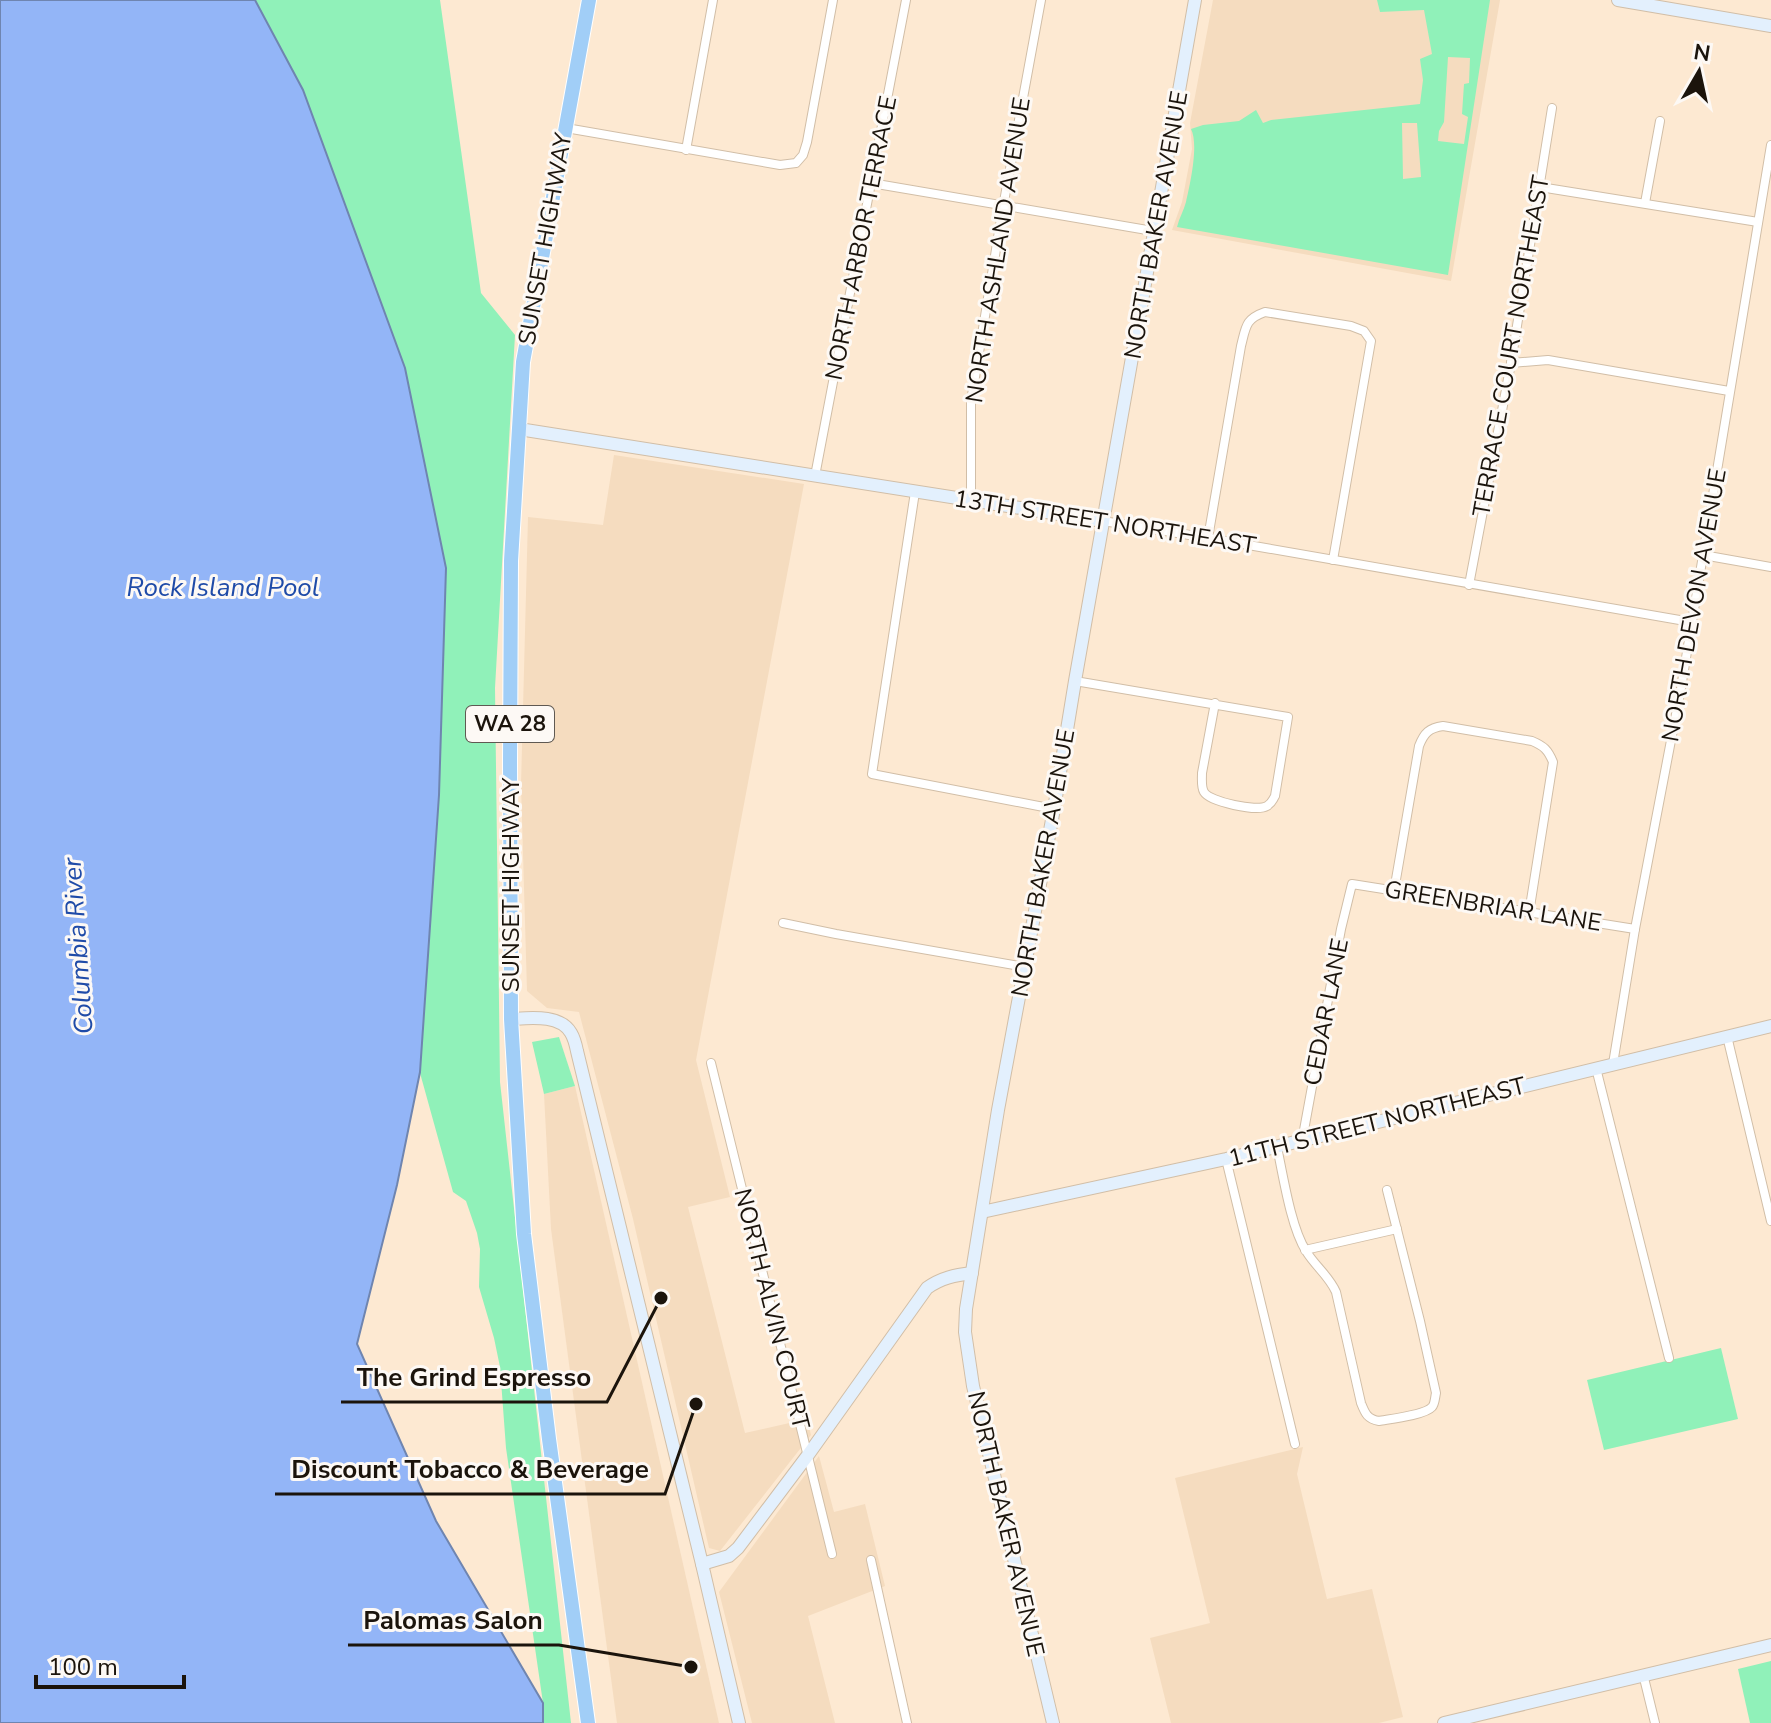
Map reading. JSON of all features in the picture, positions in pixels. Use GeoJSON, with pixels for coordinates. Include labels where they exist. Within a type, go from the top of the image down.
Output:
{"type":"FeatureCollection","features":[{"type":"Feature","properties":{"kind":"highway","name":"SUNSET HIGHWAY"},"geometry":{"type":"LineString","coordinates":[[588,1723],[524,1234],[511,1019],[511,561],[523,362],[589,0]]}},
{"type":"Feature","properties":{"kind":"main road","name":"NORTH BAKER AVENUE"},"geometry":{"type":"LineString","coordinates":[[1053,1723],[973,1386],[965,1332],[998,1110],[1054,809],[1195,0]]}},
{"type":"Feature","properties":{"kind":"main road"},"geometry":{"type":"LineString","coordinates":[[1618,0],[1771,26]]}},
{"type":"Feature","properties":{"kind":"main road","name":"13TH STREET NORTHEAST"},"geometry":{"type":"LineString","coordinates":[[519,429],[1103,521]]}},
{"type":"Feature","properties":{"kind":"main road"},"geometry":{"type":"LineString","coordinates":[[511,1019],[536,1017],[558,1021],[571,1031],[739,1723]]}},
{"type":"Feature","properties":{"kind":"main road","name":"11TH STREET NORTHEAST"},"geometry":{"type":"LineString","coordinates":[[982,1212],[1277,1147],[1771,1026]]}},
{"type":"Feature","properties":{"kind":"main road"},"geometry":{"type":"LineString","coordinates":[[702,1564],[729,1556],[738,1548],[927,1288],[953,1275],[972,1273]]}},
{"type":"Feature","properties":{"kind":"main road"},"geometry":{"type":"LineString","coordinates":[[1444,1723],[1771,1645]]}},
{"type":"Feature","properties":{"kind":"street"},"geometry":{"type":"LineString","coordinates":[[686,150],[713,0]]}},
{"type":"Feature","properties":{"kind":"street"},"geometry":{"type":"LineString","coordinates":[[566,128],[780,165],[796,163],[803,155],[807,142],[833,0]]}},
{"type":"Feature","properties":{"kind":"street","name":"NORTH ARBOR TERRACE"},"geometry":{"type":"LineString","coordinates":[[815,476],[906,0]]}},
{"type":"Feature","properties":{"kind":"street","name":"NORTH ASHLAND AVENUE"},"geometry":{"type":"LineString","coordinates":[[971,501],[971,401],[1041,0]]}},
{"type":"Feature","properties":{"kind":"street","name":"TERRACE COURT NORTHEAST"},"geometry":{"type":"LineString","coordinates":[[1469,585],[1511,363],[1552,108]]}},
{"type":"Feature","properties":{"kind":"street"},"geometry":{"type":"LineString","coordinates":[[1645,203],[1660,121]]}},
{"type":"Feature","properties":{"kind":"street","name":"NORTH DEVON AVENUE"},"geometry":{"type":"LineString","coordinates":[[1613,1064],[1681,688],[1771,145]]}},
{"type":"Feature","properties":{"kind":"street"},"geometry":{"type":"LineString","coordinates":[[871,183],[1153,231]]}},
{"type":"Feature","properties":{"kind":"street"},"geometry":{"type":"LineString","coordinates":[[1540,187],[1758,222]]}},
{"type":"Feature","properties":{"kind":"street"},"geometry":{"type":"LineString","coordinates":[[1208,538],[1241,346],[1246,327],[1253,316],[1265,312],[1351,326],[1364,331],[1371,341],[1333,560]]}},
{"type":"Feature","properties":{"kind":"street"},"geometry":{"type":"LineString","coordinates":[[1511,363],[1548,360],[1729,391]]}},
{"type":"Feature","properties":{"kind":"street"},"geometry":{"type":"LineString","coordinates":[[915,492],[872,774],[1054,809]]}},
{"type":"Feature","properties":{"kind":"street","name":"13TH STREET NORTHEAST"},"geometry":{"type":"LineString","coordinates":[[1103,521],[1691,622]]}},
{"type":"Feature","properties":{"kind":"street"},"geometry":{"type":"LineString","coordinates":[[1703,555],[1771,567]]}},
{"type":"Feature","properties":{"kind":"street"},"geometry":{"type":"LineString","coordinates":[[1075,681],[1215,703],[1288,717],[1275,796],[1263,808],[1211,798],[1204,792],[1202,773],[1215,703]]}},
{"type":"Feature","properties":{"kind":"street"},"geometry":{"type":"LineString","coordinates":[[1394,891],[1419,746],[1426,731],[1443,726],[1532,741],[1549,751],[1553,762],[1552,772],[1529,913]]}},
{"type":"Feature","properties":{"kind":"street","name":"GREENBRIAR LANE"},"geometry":{"type":"LineString","coordinates":[[1352,884],[1635,929]]}},
{"type":"Feature","properties":{"kind":"street","name":"CEDAR LANE"},"geometry":{"type":"LineString","coordinates":[[1302,1141],[1352,884]]}},
{"type":"Feature","properties":{"kind":"street"},"geometry":{"type":"LineString","coordinates":[[783,923],[1025,967]]}},
{"type":"Feature","properties":{"kind":"street"},"geometry":{"type":"LineString","coordinates":[[1727,1036],[1771,1221]]}},
{"type":"Feature","properties":{"kind":"street","name":"NORTH ALVIN COURT"},"geometry":{"type":"LineString","coordinates":[[711,1063],[832,1554]]}},
{"type":"Feature","properties":{"kind":"street"},"geometry":{"type":"LineString","coordinates":[[1596,1068],[1669,1358]]}},
{"type":"Feature","properties":{"kind":"street"},"geometry":{"type":"LineString","coordinates":[[1277,1147],[1292,1212],[1305,1250],[1332,1282],[1336,1292],[1361,1403],[1366,1416],[1379,1421],[1432,1408],[1436,1393],[1387,1190]]}},
{"type":"Feature","properties":{"kind":"street"},"geometry":{"type":"LineString","coordinates":[[1226,1159],[1295,1444]]}},
{"type":"Feature","properties":{"kind":"street"},"geometry":{"type":"LineString","coordinates":[[1305,1250],[1397,1229]]}},
{"type":"Feature","properties":{"kind":"street"},"geometry":{"type":"LineString","coordinates":[[871,1560],[907,1723]]}},
{"type":"Feature","properties":{"kind":"street"},"geometry":{"type":"LineString","coordinates":[[1643,1674],[1655,1723]]}},
{"type":"Feature","properties":{"kind":"shaded area"},"geometry":{"type":"Polygon","coordinates":[[[1213,0],[1500,0],[1451,281],[1172,230],[1182,202],[1192,149],[1190,123],[1213,0]]]}},
{"type":"Feature","properties":{"kind":"shaded area"},"geometry":{"type":"Polygon","coordinates":[[[614,455],[804,484],[696,1060],[730,1197],[688,1207],[745,1433],[807,1419],[811,1435],[720,1551],[709,1548],[633,1219],[579,1012],[547,1008],[527,991],[521,785],[528,517],[603,525],[614,455]]]}},
{"type":"Feature","properties":{"kind":"shaded area"},"geometry":{"type":"Polygon","coordinates":[[[575,1086],[719,1723],[617,1723],[551,1229],[544,1094],[575,1086]]]}},
{"type":"Feature","properties":{"kind":"shaded area"},"geometry":{"type":"Polygon","coordinates":[[[1303,1447],[1297,1474],[1327,1599],[1372,1589],[1403,1717],[1379,1723],[1171,1723],[1150,1638],[1210,1623],[1175,1478],[1303,1447]]]}},
{"type":"Feature","properties":{"kind":"shaded area"},"geometry":{"type":"Polygon","coordinates":[[[819,1456],[834,1512],[865,1504],[885,1586],[808,1616],[835,1723],[752,1723],[719,1592],[819,1456]]]}},
{"type":"Feature","properties":{"kind":"green space"},"geometry":{"type":"Polygon","coordinates":[[[255,0],[440,0],[481,293],[515,335],[495,688],[500,1082],[571,1723],[543,1723],[543,1703],[506,1448],[500,1367],[479,1287],[480,1249],[477,1233],[466,1201],[453,1192],[420,1073],[439,795],[446,568],[405,368],[303,90],[255,0]]]}},
{"type":"Feature","properties":{"kind":"green space"},"geometry":{"type":"Polygon","coordinates":[[[1377,0],[1490,0],[1448,275],[1177,227],[1186,202],[1193,165],[1191,129],[1239,121],[1256,110],[1263,123],[1420,104],[1423,80],[1420,59],[1432,54],[1424,10],[1380,12],[1377,0]],[[1448,57],[1444,122],[1438,141],[1464,144],[1468,117],[1462,114],[1464,84],[1469,83],[1470,58],[1448,57]],[[1402,123],[1403,179],[1421,177],[1417,123],[1402,123]]]}},
{"type":"Feature","properties":{"kind":"green space"},"geometry":{"type":"Polygon","coordinates":[[[559,1037],[575,1086],[544,1094],[532,1042],[559,1037]]]}},
{"type":"Feature","properties":{"kind":"green space"},"geometry":{"type":"Polygon","coordinates":[[[1721,1348],[1738,1419],[1604,1450],[1587,1380],[1721,1348]]]}},
{"type":"Feature","properties":{"kind":"green space"},"geometry":{"type":"Polygon","coordinates":[[[1771,1661],[1771,1723],[1750,1723],[1738,1669],[1771,1661]]]}},
{"type":"Feature","properties":{"kind":"water","name":"Rock Island Pool"},"geometry":{"type":"Polygon","coordinates":[[[0,0],[255,0],[303,90],[405,368],[446,568],[439,795],[420,1072],[397,1185],[357,1344],[436,1521],[543,1703],[543,1723],[0,1723],[0,0]]]}},
{"type":"Feature","properties":{"kind":"place","name":"The Grind Espresso"},"geometry":{"type":"Point","coordinates":[661,1298]}},
{"type":"Feature","properties":{"kind":"place","name":"Discount Tobacco & Beverage"},"geometry":{"type":"Point","coordinates":[696,1404]}},
{"type":"Feature","properties":{"kind":"place","name":"Palomas Salon"},"geometry":{"type":"Point","coordinates":[691,1667]}},
{"type":"Feature","properties":{"kind":"water label","name":"Columbia River"},"geometry":{"type":"Point","coordinates":[78,946]}}]}
